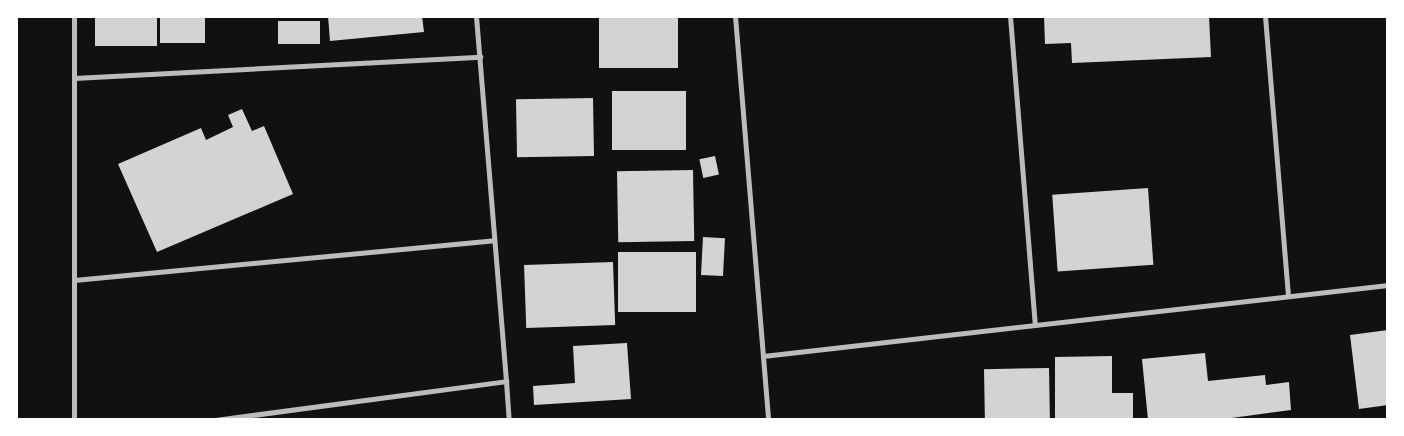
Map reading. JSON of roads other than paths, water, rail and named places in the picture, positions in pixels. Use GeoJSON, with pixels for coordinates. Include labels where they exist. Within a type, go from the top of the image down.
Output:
{"type":"FeatureCollection","features":[{"type":"Feature","properties":{"kind":"street"},"geometry":{"type":"LineString","coordinates":[[74,16],[74,420]]}},
{"type":"Feature","properties":{"kind":"street"},"geometry":{"type":"LineString","coordinates":[[476,16],[509,420]]}},
{"type":"Feature","properties":{"kind":"street"},"geometry":{"type":"LineString","coordinates":[[735,16],[768,420]]}},
{"type":"Feature","properties":{"kind":"street"},"geometry":{"type":"LineString","coordinates":[[1010,16],[1035,324]]}},
{"type":"Feature","properties":{"kind":"street"},"geometry":{"type":"LineString","coordinates":[[1265,16],[1288,296]]}},
{"type":"Feature","properties":{"kind":"street"},"geometry":{"type":"LineString","coordinates":[[74,78],[480,57]]}},
{"type":"Feature","properties":{"kind":"street"},"geometry":{"type":"LineString","coordinates":[[74,280],[494,240]]}},
{"type":"Feature","properties":{"kind":"street"},"geometry":{"type":"LineString","coordinates":[[763,356],[1388,285]]}},
{"type":"Feature","properties":{"kind":"street"},"geometry":{"type":"LineString","coordinates":[[215,420],[506,380]]}}]}
